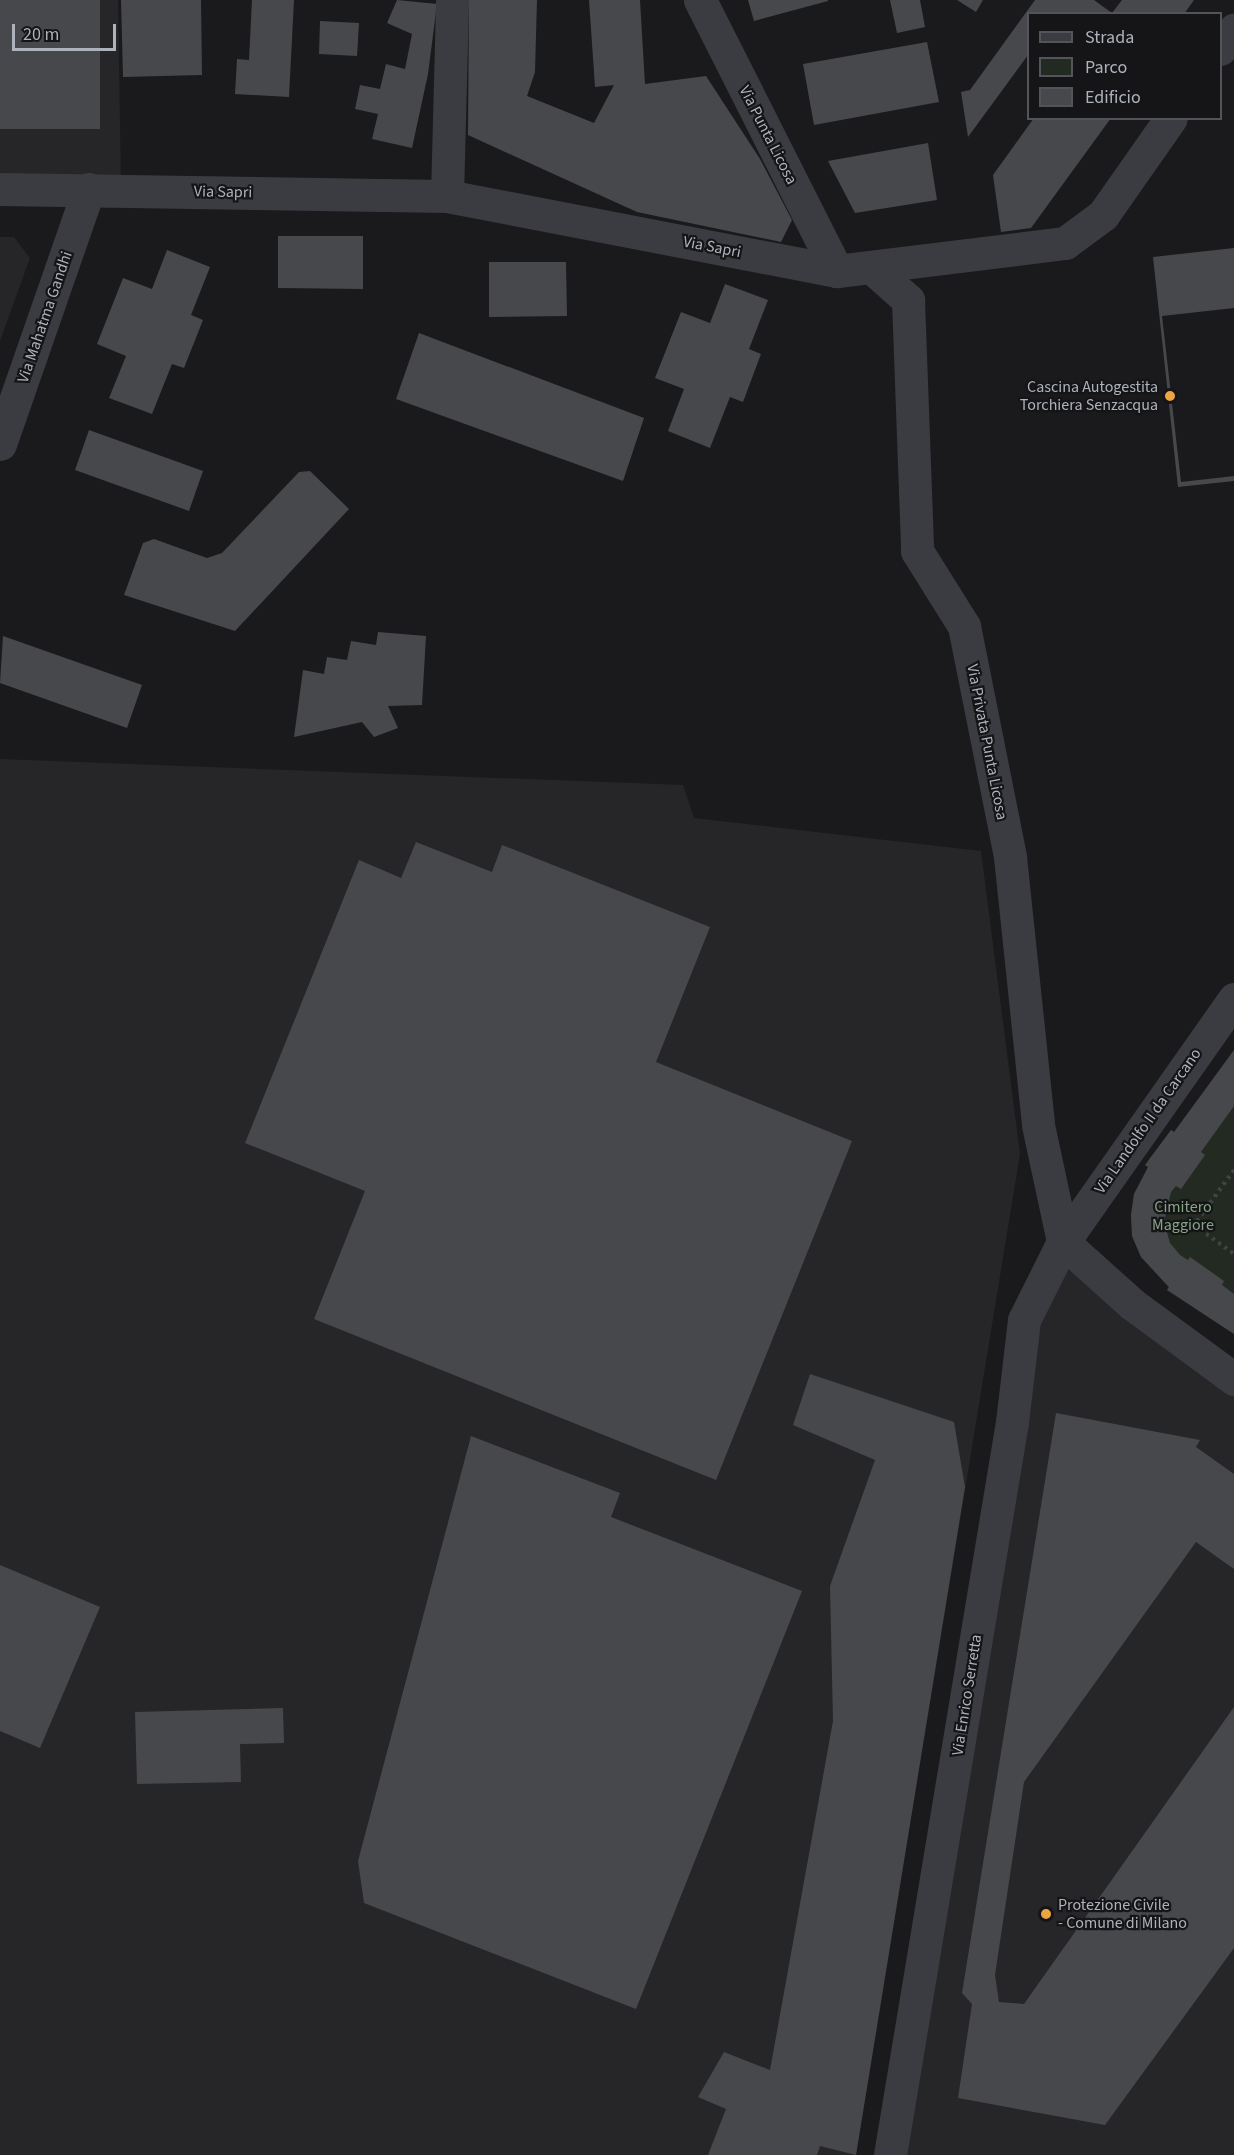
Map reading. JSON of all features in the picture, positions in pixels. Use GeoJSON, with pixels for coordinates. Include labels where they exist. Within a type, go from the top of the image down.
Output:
{"type":"FeatureCollection","features":[{"type":"Feature","properties":{"kind":"street"},"geometry":{"type":"LineString","coordinates":[[447,196],[452,0]]}},
{"type":"Feature","properties":{"kind":"street","name":"Via Punta Licosa"},"geometry":{"type":"LineString","coordinates":[[700,0],[837,271]]}},
{"type":"Feature","properties":{"kind":"street"},"geometry":{"type":"LineString","coordinates":[[1222,48],[1234,30]]}},
{"type":"Feature","properties":{"kind":"street","name":"Via Sapri"},"geometry":{"type":"LineString","coordinates":[[0,189],[447,196],[837,271],[1065,243],[1103,215],[1170,120]]}},
{"type":"Feature","properties":{"kind":"street","name":"Via Mahatma Gandhi"},"geometry":{"type":"LineString","coordinates":[[0,444],[89,189]]}},
{"type":"Feature","properties":{"kind":"street","name":"Via Privata Punta Licosa"},"geometry":{"type":"LineString","coordinates":[[871,267],[908,300],[917,551],[964,626],[1010,857],[1038,1125],[1063,1242]]}},
{"type":"Feature","properties":{"kind":"street","name":"Via Landolfo II da Carcano"},"geometry":{"type":"LineString","coordinates":[[1063,1242],[1234,999]]}},
{"type":"Feature","properties":{"kind":"street"},"geometry":{"type":"LineString","coordinates":[[1063,1242],[1132,1304],[1234,1379]]}},
{"type":"Feature","properties":{"kind":"street","name":"Via Enrico Serretta"},"geometry":{"type":"LineString","coordinates":[[890,2155],[1012,1422],[1024,1320],[1063,1242]]}},
{"type":"Feature","properties":{"kind":"path"},"geometry":{"type":"LineString","coordinates":[[1234,1170],[1194,1225],[1234,1254]]}},
{"type":"Feature","properties":{"kind":"shaded area"},"geometry":{"type":"Polygon","coordinates":[[[0,0],[118,0],[121,186],[0,186],[0,0]]]}},
{"type":"Feature","properties":{"kind":"shaded area"},"geometry":{"type":"Polygon","coordinates":[[[0,237],[14,237],[30,258],[0,341],[0,237]]]}},
{"type":"Feature","properties":{"kind":"shaded area"},"geometry":{"type":"Polygon","coordinates":[[[0,759],[683,785],[694,818],[981,851],[1020,1154],[856,2155],[0,2155],[0,759]]]}},
{"type":"Feature","properties":{"kind":"shaded area","name":"Protezione Civile - Comune di Milano"},"geometry":{"type":"Polygon","coordinates":[[[1067,1260],[1234,1394],[1234,2155],[906,2155],[1042,1304],[1067,1260]]]}},
{"type":"Feature","properties":{"kind":"green space","name":"Cimitero Maggiore"},"geometry":{"type":"Polygon","coordinates":[[[1234,1050],[1234,1334],[1167,1290],[1168,1287],[1141,1257],[1132,1236],[1131,1215],[1134,1194],[1148,1168],[1145,1165],[1171,1130],[1175,1132],[1234,1050]]]}},
{"type":"Feature","properties":{"kind":"building"},"geometry":{"type":"Polygon","coordinates":[[[0,0],[100,0],[100,129],[0,129],[0,0]]]}},
{"type":"Feature","properties":{"kind":"building"},"geometry":{"type":"Polygon","coordinates":[[[121,0],[201,0],[202,75],[123,77],[121,0]]]}},
{"type":"Feature","properties":{"kind":"building"},"geometry":{"type":"Polygon","coordinates":[[[252,0],[294,0],[289,97],[235,94],[237,59],[249,60],[252,0]]]}},
{"type":"Feature","properties":{"kind":"building"},"geometry":{"type":"Polygon","coordinates":[[[397,0],[437,4],[428,74],[412,148],[372,139],[378,114],[355,109],[360,85],[380,89],[386,64],[405,69],[412,34],[387,23],[397,0]]]}},
{"type":"Feature","properties":{"kind":"building"},"geometry":{"type":"Polygon","coordinates":[[[469,0],[537,0],[535,72],[527,96],[594,123],[614,85],[595,87],[589,0],[640,0],[645,84],[706,76],[760,159],[792,220],[781,242],[637,212],[468,135],[469,0]]]}},
{"type":"Feature","properties":{"kind":"building"},"geometry":{"type":"Polygon","coordinates":[[[748,0],[828,0],[828,1],[754,21],[748,0]]]}},
{"type":"Feature","properties":{"kind":"building"},"geometry":{"type":"Polygon","coordinates":[[[890,0],[920,0],[925,27],[897,33],[890,0]]]}},
{"type":"Feature","properties":{"kind":"building"},"geometry":{"type":"Polygon","coordinates":[[[957,0],[983,0],[976,12],[957,0]]]}},
{"type":"Feature","properties":{"kind":"building"},"geometry":{"type":"Polygon","coordinates":[[[1035,0],[1094,0],[1111,12],[1027,12],[1027,56],[968,137],[961,92],[970,90],[1035,0]]]}},
{"type":"Feature","properties":{"kind":"building"},"geometry":{"type":"Polygon","coordinates":[[[1122,0],[1194,0],[1185,12],[1113,12],[1122,0]]]}},
{"type":"Feature","properties":{"kind":"building"},"geometry":{"type":"Polygon","coordinates":[[[320,21],[359,23],[357,56],[319,54],[320,21]]]}},
{"type":"Feature","properties":{"kind":"building"},"geometry":{"type":"Polygon","coordinates":[[[927,42],[939,102],[814,125],[803,64],[927,42]]]}},
{"type":"Feature","properties":{"kind":"building"},"geometry":{"type":"Polygon","coordinates":[[[1033,120],[1110,120],[1031,228],[1001,232],[993,175],[1033,120]]]}},
{"type":"Feature","properties":{"kind":"building"},"geometry":{"type":"Polygon","coordinates":[[[928,143],[937,200],[855,213],[828,161],[928,143]]]}},
{"type":"Feature","properties":{"kind":"building"},"geometry":{"type":"Polygon","coordinates":[[[278,236],[363,236],[363,289],[278,288],[278,236]]]}},
{"type":"Feature","properties":{"kind":"building","name":"Cascina Autogestita Torchiera Senzacqua"},"geometry":{"type":"Polygon","coordinates":[[[1234,248],[1234,308],[1162,316],[1181,482],[1234,476],[1234,481],[1178,487],[1153,257],[1234,248]]]}},
{"type":"Feature","properties":{"kind":"building"},"geometry":{"type":"Polygon","coordinates":[[[167,250],[210,267],[191,315],[203,320],[184,368],[172,364],[152,414],[109,398],[126,356],[97,344],[123,278],[152,289],[167,250]]]}},
{"type":"Feature","properties":{"kind":"building"},"geometry":{"type":"Polygon","coordinates":[[[489,262],[566,262],[567,316],[489,317],[489,262]]]}},
{"type":"Feature","properties":{"kind":"building"},"geometry":{"type":"Polygon","coordinates":[[[725,284],[768,300],[749,349],[761,354],[743,402],[730,397],[710,448],[668,431],[684,389],[655,378],[681,312],[710,323],[725,284]]]}},
{"type":"Feature","properties":{"kind":"building"},"geometry":{"type":"Polygon","coordinates":[[[419,333],[644,418],[623,481],[396,399],[419,333]]]}},
{"type":"Feature","properties":{"kind":"building"},"geometry":{"type":"Polygon","coordinates":[[[89,430],[203,471],[189,511],[75,470],[89,430]]]}},
{"type":"Feature","properties":{"kind":"building"},"geometry":{"type":"Polygon","coordinates":[[[310,471],[349,509],[235,631],[124,595],[143,543],[154,539],[207,558],[222,553],[299,472],[310,471]]]}},
{"type":"Feature","properties":{"kind":"building"},"geometry":{"type":"Polygon","coordinates":[[[378,632],[426,636],[422,705],[388,706],[398,728],[374,737],[362,722],[294,737],[303,670],[324,674],[327,657],[347,660],[351,641],[376,645],[378,632]]]}},
{"type":"Feature","properties":{"kind":"building"},"geometry":{"type":"Polygon","coordinates":[[[3,636],[142,685],[127,728],[0,683],[3,636]]]}},
{"type":"Feature","properties":{"kind":"building"},"geometry":{"type":"Polygon","coordinates":[[[416,842],[492,872],[502,845],[710,927],[656,1062],[852,1141],[716,1480],[314,1319],[365,1191],[245,1143],[359,860],[401,878],[416,842]]]}},
{"type":"Feature","properties":{"kind":"building"},"geometry":{"type":"Polygon","coordinates":[[[1234,1050],[1234,1106],[1201,1152],[1205,1155],[1181,1189],[1176,1186],[1171,1192],[1164,1222],[1170,1243],[1180,1255],[1188,1260],[1190,1257],[1224,1281],[1222,1285],[1234,1294],[1234,1334],[1167,1290],[1169,1287],[1141,1257],[1132,1236],[1131,1215],[1134,1194],[1148,1167],[1145,1165],[1171,1130],[1174,1132],[1234,1050]]]}},
{"type":"Feature","properties":{"kind":"building"},"geometry":{"type":"Polygon","coordinates":[[[810,1374],[954,1422],[965,1487],[856,2155],[820,2146],[817,2155],[708,2155],[726,2109],[698,2097],[724,2052],[770,2070],[833,1721],[830,1586],[875,1460],[793,1425],[810,1374]]]}},
{"type":"Feature","properties":{"kind":"building"},"geometry":{"type":"Polygon","coordinates":[[[1056,1413],[1200,1440],[1196,1447],[1234,1474],[1234,1569],[1196,1542],[1024,1782],[995,1975],[999,2002],[1024,2004],[1234,1707],[1234,1948],[1105,2125],[958,2098],[972,2004],[962,1993],[1056,1413]]]}},
{"type":"Feature","properties":{"kind":"building"},"geometry":{"type":"Polygon","coordinates":[[[471,1436],[620,1493],[611,1517],[802,1591],[636,2009],[364,1903],[358,1861],[471,1436]]]}},
{"type":"Feature","properties":{"kind":"building"},"geometry":{"type":"Polygon","coordinates":[[[0,1565],[100,1607],[40,1748],[0,1731],[0,1565]]]}},
{"type":"Feature","properties":{"kind":"building"},"geometry":{"type":"Polygon","coordinates":[[[283,1708],[284,1743],[240,1744],[241,1782],[137,1784],[135,1712],[283,1708]]]}},
{"type":"Feature","properties":{"kind":"place","name":"Cascina Autogestita Torchiera Senzacqua"},"geometry":{"type":"Point","coordinates":[1170,396]}},
{"type":"Feature","properties":{"kind":"place","name":"Protezione Civile - Comune di Milano"},"geometry":{"type":"Point","coordinates":[1046,1914]}}]}
